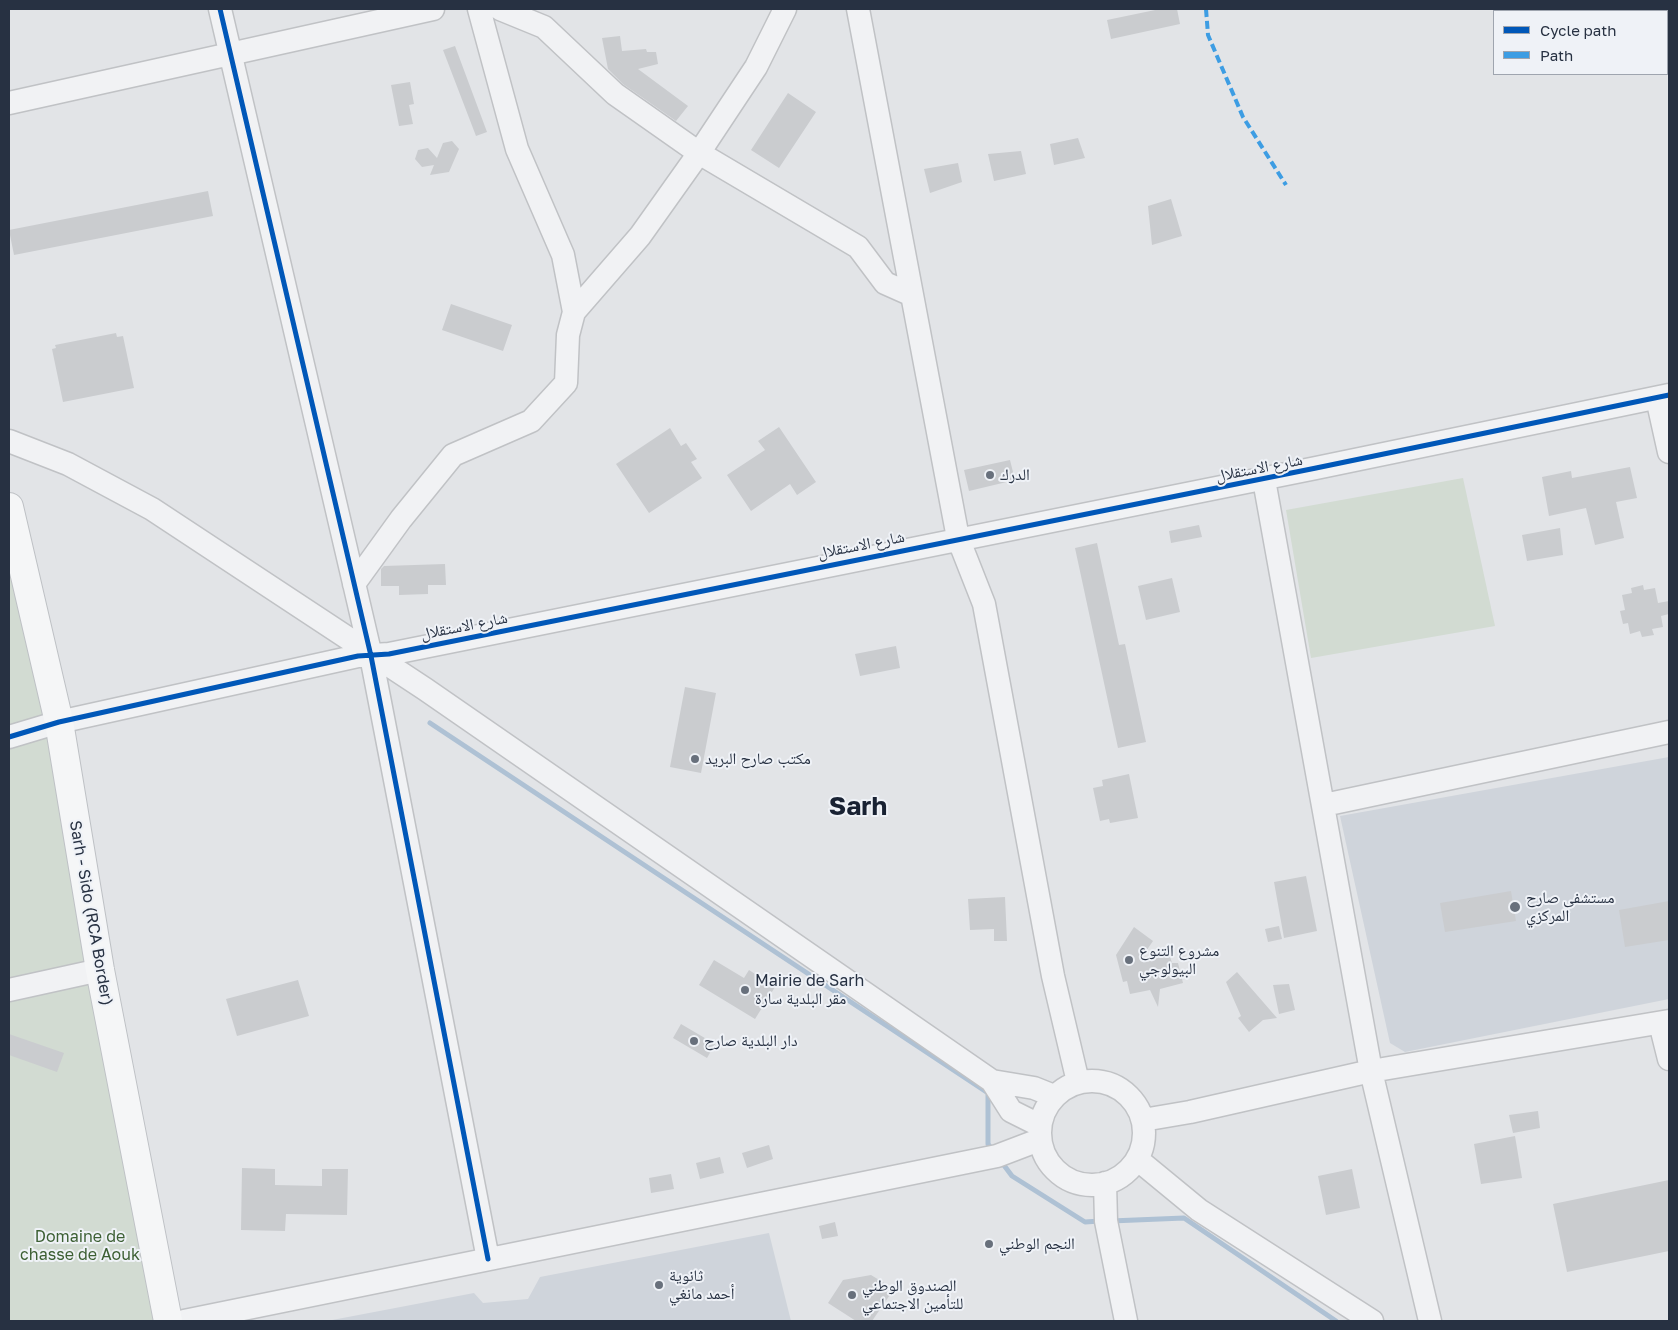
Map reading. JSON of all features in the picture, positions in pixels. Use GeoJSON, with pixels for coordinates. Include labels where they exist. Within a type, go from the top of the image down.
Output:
{"type":"FeatureCollection","features":[{"type":"Feature","properties":{"kind":"main road","name":"Sarh - Sido (RCA Border)"},"geometry":{"type":"LineString","coordinates":[[9,507],[59,722],[100,970],[168,1321]]}},
{"type":"Feature","properties":{"kind":"street"},"geometry":{"type":"LineString","coordinates":[[220,9],[371,656],[488,1259]]}},
{"type":"Feature","properties":{"kind":"street"},"geometry":{"type":"LineString","coordinates":[[9,103],[433,9]]}},
{"type":"Feature","properties":{"kind":"street"},"geometry":{"type":"LineString","coordinates":[[354,584],[401,519],[453,455],[531,422],[566,383],[568,335],[574,312],[563,255],[517,149],[479,9]]}},
{"type":"Feature","properties":{"kind":"street"},"geometry":{"type":"LineString","coordinates":[[500,9],[544,27],[616,94],[699,153],[858,247],[885,283],[912,295]]}},
{"type":"Feature","properties":{"kind":"street"},"geometry":{"type":"LineString","coordinates":[[574,312],[640,236],[699,153],[756,67],[785,9]]}},
{"type":"Feature","properties":{"kind":"street"},"geometry":{"type":"LineString","coordinates":[[858,9],[958,538],[984,604],[1053,976],[1078,1082]]}},
{"type":"Feature","properties":{"kind":"street"},"geometry":{"type":"LineString","coordinates":[[1663,397],[1669,452]]}},
{"type":"Feature","properties":{"kind":"street","name":"شارع الاستقلال"},"geometry":{"type":"LineString","coordinates":[[9,737],[59,722],[371,656],[389,654],[958,538],[1264,480],[1663,397]]}},
{"type":"Feature","properties":{"kind":"street"},"geometry":{"type":"LineString","coordinates":[[9,441],[68,464],[152,509],[371,656],[424,689],[992,1081],[1011,1111],[1039,1133]]}},
{"type":"Feature","properties":{"kind":"street"},"geometry":{"type":"LineString","coordinates":[[1264,480],[1371,1071],[1430,1321]]}},
{"type":"Feature","properties":{"kind":"street"},"geometry":{"type":"LineString","coordinates":[[1324,805],[1669,732]]}},
{"type":"Feature","properties":{"kind":"street"},"geometry":{"type":"LineString","coordinates":[[9,990],[100,970]]}},
{"type":"Feature","properties":{"kind":"street"},"geometry":{"type":"LineString","coordinates":[[1142,1120],[1190,1112],[1371,1071],[1664,1022],[1669,1059]]}},
{"type":"Feature","properties":{"kind":"street"},"geometry":{"type":"LineString","coordinates":[[1094,1080],[1111,1084],[1125,1092],[1136,1105],[1142,1120],[1144,1133],[1137,1159],[1129,1170],[1118,1178],[1105,1183],[1088,1185],[1070,1180],[1056,1171],[1045,1157],[1039,1133],[1044,1109],[1054,1096],[1078,1082],[1094,1080]]}},
{"type":"Feature","properties":{"kind":"street"},"geometry":{"type":"LineString","coordinates":[[992,1081],[1034,1088],[1054,1096]]}},
{"type":"Feature","properties":{"kind":"street"},"geometry":{"type":"LineString","coordinates":[[184,1321],[997,1156],[1039,1133]]}},
{"type":"Feature","properties":{"kind":"street"},"geometry":{"type":"LineString","coordinates":[[1137,1159],[1199,1210],[1372,1321]]}},
{"type":"Feature","properties":{"kind":"street"},"geometry":{"type":"LineString","coordinates":[[1105,1183],[1106,1221],[1126,1321]]}},
{"type":"Feature","properties":{"kind":"shaded area","name":"مستشفى صارح المركزي"},"geometry":{"type":"Polygon","coordinates":[[[1669,757],[1669,999],[1405,1052],[1390,1043],[1340,816],[1669,757]]]}},
{"type":"Feature","properties":{"kind":"shaded area","name":"ثانوية أحمد مانغي"},"geometry":{"type":"Polygon","coordinates":[[[769,1233],[791,1321],[327,1321],[474,1293],[483,1303],[528,1299],[540,1277],[769,1233]]]}},
{"type":"Feature","properties":{"kind":"green space"},"geometry":{"type":"Polygon","coordinates":[[[1463,478],[1495,626],[1311,658],[1286,510],[1463,478]]]}},
{"type":"Feature","properties":{"kind":"green space","name":"Domaine de chasse de Aouk"},"geometry":{"type":"Polygon","coordinates":[[[9,505],[168,1321],[9,1321],[9,505]]]}},
{"type":"Feature","properties":{"kind":"building"},"geometry":{"type":"Polygon","coordinates":[[[1160,9],[1177,9],[1180,24],[1111,39],[1107,20],[1160,9]]]}},
{"type":"Feature","properties":{"kind":"building"},"geometry":{"type":"Polygon","coordinates":[[[620,36],[622,51],[646,49],[647,52],[656,52],[658,64],[638,69],[688,106],[676,121],[623,84],[608,69],[602,38],[620,36]]]}},
{"type":"Feature","properties":{"kind":"building"},"geometry":{"type":"Polygon","coordinates":[[[455,46],[487,132],[476,136],[443,50],[455,46]]]}},
{"type":"Feature","properties":{"kind":"building"},"geometry":{"type":"Polygon","coordinates":[[[410,82],[414,104],[409,105],[413,124],[399,126],[391,85],[410,82]]]}},
{"type":"Feature","properties":{"kind":"building"},"geometry":{"type":"Polygon","coordinates":[[[788,93],[816,112],[779,168],[751,150],[788,93]]]}},
{"type":"Feature","properties":{"kind":"building"},"geometry":{"type":"Polygon","coordinates":[[[1078,138],[1085,158],[1054,165],[1050,144],[1078,138]]]}},
{"type":"Feature","properties":{"kind":"building"},"geometry":{"type":"Polygon","coordinates":[[[452,141],[459,149],[449,172],[430,175],[434,165],[422,167],[415,159],[418,150],[428,148],[437,158],[443,143],[452,141]]]}},
{"type":"Feature","properties":{"kind":"building"},"geometry":{"type":"Polygon","coordinates":[[[1021,151],[1026,174],[994,181],[988,154],[1021,151]]]}},
{"type":"Feature","properties":{"kind":"building"},"geometry":{"type":"Polygon","coordinates":[[[958,163],[962,182],[930,193],[924,169],[958,163]]]}},
{"type":"Feature","properties":{"kind":"building"},"geometry":{"type":"Polygon","coordinates":[[[208,191],[213,216],[14,255],[9,230],[208,191]]]}},
{"type":"Feature","properties":{"kind":"building"},"geometry":{"type":"Polygon","coordinates":[[[1171,199],[1182,236],[1152,245],[1148,206],[1171,199]]]}},
{"type":"Feature","properties":{"kind":"building"},"geometry":{"type":"Polygon","coordinates":[[[451,304],[512,325],[503,351],[442,330],[451,304]]]}},
{"type":"Feature","properties":{"kind":"building"},"geometry":{"type":"Polygon","coordinates":[[[116,333],[117,337],[123,336],[134,388],[63,402],[52,349],[56,348],[55,345],[116,333]]]}},
{"type":"Feature","properties":{"kind":"building"},"geometry":{"type":"Polygon","coordinates":[[[779,427],[816,482],[797,495],[790,484],[751,511],[727,475],[765,450],[758,441],[779,427]]]}},
{"type":"Feature","properties":{"kind":"building"},"geometry":{"type":"Polygon","coordinates":[[[670,428],[681,446],[686,443],[697,459],[691,462],[702,478],[649,513],[616,464],[670,428]]]}},
{"type":"Feature","properties":{"kind":"building","name":"الدرك"},"geometry":{"type":"Polygon","coordinates":[[[1010,460],[1015,480],[969,491],[964,470],[1010,460]]]}},
{"type":"Feature","properties":{"kind":"building"},"geometry":{"type":"Polygon","coordinates":[[[1630,467],[1637,498],[1616,502],[1624,538],[1595,545],[1586,508],[1549,516],[1542,477],[1571,471],[1572,478],[1630,467]]]}},
{"type":"Feature","properties":{"kind":"building"},"geometry":{"type":"Polygon","coordinates":[[[1199,525],[1202,537],[1171,543],[1169,531],[1199,525]]]}},
{"type":"Feature","properties":{"kind":"building"},"geometry":{"type":"Polygon","coordinates":[[[1560,528],[1563,555],[1527,561],[1522,535],[1560,528]]]}},
{"type":"Feature","properties":{"kind":"building"},"geometry":{"type":"Polygon","coordinates":[[[1097,543],[1119,645],[1125,644],[1146,742],[1118,748],[1075,548],[1097,543]]]}},
{"type":"Feature","properties":{"kind":"building"},"geometry":{"type":"Polygon","coordinates":[[[445,564],[446,585],[428,585],[428,594],[399,595],[399,586],[381,586],[381,569],[384,566],[445,564]]]}},
{"type":"Feature","properties":{"kind":"building"},"geometry":{"type":"Polygon","coordinates":[[[1172,578],[1180,612],[1146,620],[1138,586],[1172,578]]]}},
{"type":"Feature","properties":{"kind":"building"},"geometry":{"type":"Polygon","coordinates":[[[1643,585],[1644,590],[1655,588],[1658,603],[1669,601],[1669,614],[1661,616],[1663,627],[1652,629],[1654,635],[1642,637],[1640,631],[1630,634],[1628,623],[1623,624],[1620,611],[1625,610],[1622,595],[1632,593],[1631,588],[1643,585]]]}},
{"type":"Feature","properties":{"kind":"building"},"geometry":{"type":"Polygon","coordinates":[[[896,646],[900,668],[860,676],[855,654],[896,646]]]}},
{"type":"Feature","properties":{"kind":"building"},"geometry":{"type":"Polygon","coordinates":[[[685,687],[716,693],[701,773],[670,767],[685,687]]]}},
{"type":"Feature","properties":{"kind":"building"},"geometry":{"type":"Polygon","coordinates":[[[1129,774],[1138,818],[1110,823],[1109,819],[1100,821],[1093,788],[1103,786],[1102,780],[1129,774]]]}},
{"type":"Feature","properties":{"kind":"building"},"geometry":{"type":"Polygon","coordinates":[[[1306,876],[1317,931],[1284,938],[1274,882],[1306,876]]]}},
{"type":"Feature","properties":{"kind":"building"},"geometry":{"type":"Polygon","coordinates":[[[1511,891],[1516,921],[1445,932],[1440,903],[1511,891]]]}},
{"type":"Feature","properties":{"kind":"building"},"geometry":{"type":"Polygon","coordinates":[[[1005,897],[1007,941],[994,941],[994,929],[970,930],[968,899],[1005,897]]]}},
{"type":"Feature","properties":{"kind":"building"},"geometry":{"type":"Polygon","coordinates":[[[1669,901],[1669,940],[1625,947],[1619,910],[1669,901]]]}},
{"type":"Feature","properties":{"kind":"building"},"geometry":{"type":"Polygon","coordinates":[[[1279,926],[1282,939],[1268,942],[1265,929],[1279,926]]]}},
{"type":"Feature","properties":{"kind":"building","name":"مشروع التنوع البيولوجي"},"geometry":{"type":"Polygon","coordinates":[[[1134,927],[1153,941],[1140,960],[1169,953],[1172,963],[1178,963],[1183,983],[1160,989],[1158,1007],[1150,990],[1130,994],[1127,981],[1123,982],[1116,955],[1134,927]]]}},
{"type":"Feature","properties":{"kind":"building"},"geometry":{"type":"Polygon","coordinates":[[[714,960],[744,978],[749,970],[775,987],[755,1019],[699,985],[714,960]]]}},
{"type":"Feature","properties":{"kind":"building"},"geometry":{"type":"Polygon","coordinates":[[[1237,972],[1277,1018],[1263,1020],[1249,1032],[1238,1018],[1241,1016],[1226,982],[1237,972]]]}},
{"type":"Feature","properties":{"kind":"building"},"geometry":{"type":"Polygon","coordinates":[[[298,980],[309,1016],[237,1036],[226,999],[298,980]]]}},
{"type":"Feature","properties":{"kind":"building"},"geometry":{"type":"Polygon","coordinates":[[[1289,984],[1295,1010],[1279,1014],[1273,985],[1289,984]]]}},
{"type":"Feature","properties":{"kind":"building","name":"دار البلدية صارح"},"geometry":{"type":"Polygon","coordinates":[[[681,1024],[715,1044],[707,1058],[673,1038],[681,1024]]]}},
{"type":"Feature","properties":{"kind":"building"},"geometry":{"type":"Polygon","coordinates":[[[9,1034],[64,1053],[57,1072],[9,1055],[9,1034]]]}},
{"type":"Feature","properties":{"kind":"building"},"geometry":{"type":"Polygon","coordinates":[[[1538,1111],[1540,1128],[1513,1133],[1509,1115],[1538,1111]]]}},
{"type":"Feature","properties":{"kind":"building"},"geometry":{"type":"Polygon","coordinates":[[[1515,1136],[1522,1178],[1481,1184],[1474,1144],[1515,1136]]]}},
{"type":"Feature","properties":{"kind":"building"},"geometry":{"type":"Polygon","coordinates":[[[769,1145],[773,1159],[747,1168],[742,1153],[769,1145]]]}},
{"type":"Feature","properties":{"kind":"building"},"geometry":{"type":"Polygon","coordinates":[[[720,1157],[724,1173],[700,1179],[696,1163],[720,1157]]]}},
{"type":"Feature","properties":{"kind":"building"},"geometry":{"type":"Polygon","coordinates":[[[242,1168],[275,1169],[275,1185],[322,1186],[322,1169],[348,1169],[347,1215],[286,1214],[285,1231],[241,1230],[242,1168]]]}},
{"type":"Feature","properties":{"kind":"building"},"geometry":{"type":"Polygon","coordinates":[[[1352,1169],[1360,1208],[1326,1215],[1318,1176],[1352,1169]]]}},
{"type":"Feature","properties":{"kind":"building"},"geometry":{"type":"Polygon","coordinates":[[[671,1174],[674,1189],[651,1193],[649,1178],[671,1174]]]}},
{"type":"Feature","properties":{"kind":"building"},"geometry":{"type":"Polygon","coordinates":[[[1669,1180],[1669,1251],[1567,1272],[1553,1204],[1669,1180]]]}},
{"type":"Feature","properties":{"kind":"building"},"geometry":{"type":"Polygon","coordinates":[[[835,1222],[838,1236],[822,1239],[819,1226],[835,1222]]]}},
{"type":"Feature","properties":{"kind":"building"},"geometry":{"type":"Polygon","coordinates":[[[871,1275],[894,1289],[872,1321],[856,1321],[828,1303],[843,1280],[871,1275]]]}},
{"type":"Feature","properties":{"kind":"waterway"},"geometry":{"type":"LineString","coordinates":[[430,723],[988,1093],[988,1144],[993,1151]]}},
{"type":"Feature","properties":{"kind":"waterway"},"geometry":{"type":"LineString","coordinates":[[1000,1160],[1012,1176],[1085,1222],[1100,1221]]}},
{"type":"Feature","properties":{"kind":"waterway"},"geometry":{"type":"LineString","coordinates":[[1111,1221],[1184,1218],[1336,1321]]}},
{"type":"Feature","properties":{"kind":"marked path"},"geometry":{"type":"LineString","coordinates":[[1206,9],[1208,35],[1243,117],[1286,185]]}},
{"type":"Feature","properties":{"kind":"cycle path"},"geometry":{"type":"LineString","coordinates":[[220,9],[371,656],[488,1259]]}},
{"type":"Feature","properties":{"kind":"cycle path"},"geometry":{"type":"LineString","coordinates":[[9,737],[59,722],[358,656],[389,654],[1669,395]]}},
{"type":"Feature","properties":{"kind":"place","name":"الدرك"},"geometry":{"type":"Point","coordinates":[990,475]}},
{"type":"Feature","properties":{"kind":"place","name":"مكتب صارح البريد"},"geometry":{"type":"Point","coordinates":[695,759]}},
{"type":"Feature","properties":{"kind":"place","name":"مستشفى صارح المركزي"},"geometry":{"type":"Point","coordinates":[1515,907]}},
{"type":"Feature","properties":{"kind":"place","name":"مشروع التنوع البيولوجي"},"geometry":{"type":"Point","coordinates":[1129,960]}},
{"type":"Feature","properties":{"kind":"place","name":"Mairie de Sarh مقر البلدية سارة"},"geometry":{"type":"Point","coordinates":[745,990]}},
{"type":"Feature","properties":{"kind":"place","name":"دار البلدية صارح"},"geometry":{"type":"Point","coordinates":[694,1041]}},
{"type":"Feature","properties":{"kind":"place","name":"النجم الوطني"},"geometry":{"type":"Point","coordinates":[989,1244]}},
{"type":"Feature","properties":{"kind":"place","name":"ثانوية أحمد مانغي"},"geometry":{"type":"Point","coordinates":[659,1285]}},
{"type":"Feature","properties":{"kind":"place","name":"الصندوق الوطني للتأمين الاجتماعي"},"geometry":{"type":"Point","coordinates":[852,1295]}},
{"type":"Feature","properties":{"kind":"district","name":"Sarh"},"geometry":{"type":"Point","coordinates":[858,807]}}]}
